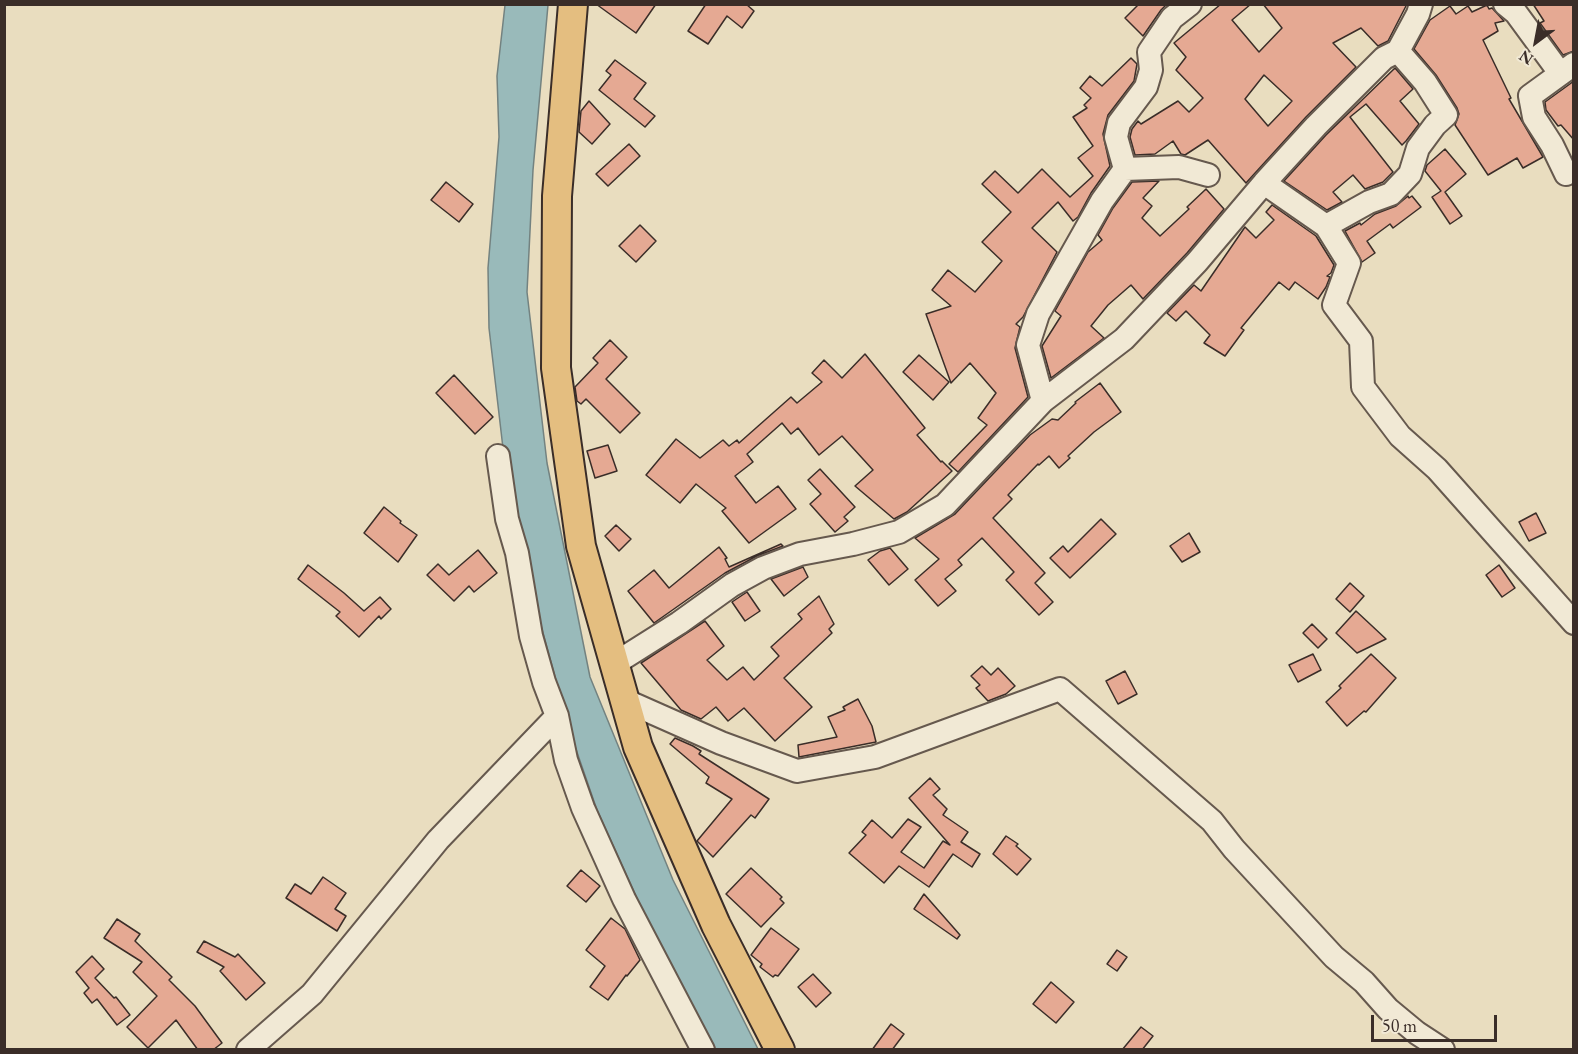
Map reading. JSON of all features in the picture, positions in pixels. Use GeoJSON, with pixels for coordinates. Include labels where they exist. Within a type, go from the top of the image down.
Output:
{"type":"FeatureCollection","features":[{"type":"Feature","properties":{"kind":"main road"},"geometry":{"type":"LineString","coordinates":[[573,4],[557,196],[556,368],[580,546],[638,747],[716,925],[780,1050]]}},
{"type":"Feature","properties":{"kind":"street"},"geometry":{"type":"LineString","coordinates":[[1125,170],[1116,137],[1119,123],[1146,87],[1151,70],[1149,52],[1172,18],[1190,4]]}},
{"type":"Feature","properties":{"kind":"street"},"geometry":{"type":"LineString","coordinates":[[614,664],[679,623],[732,585],[763,567],[800,554],[899,532],[945,505],[1043,401],[1124,339],[1197,262],[1316,126],[1384,58],[1398,51],[1421,4]]}},
{"type":"Feature","properties":{"kind":"street"},"geometry":{"type":"LineString","coordinates":[[1505,4],[1567,69],[1530,96],[1534,117],[1552,145],[1566,174]]}},
{"type":"Feature","properties":{"kind":"street"},"geometry":{"type":"LineString","coordinates":[[1326,226],[1369,202],[1391,194],[1410,174],[1418,148],[1435,125],[1446,115],[1425,82],[1398,51]]}},
{"type":"Feature","properties":{"kind":"street"},"geometry":{"type":"LineString","coordinates":[[1125,170],[1179,167],[1208,176]]}},
{"type":"Feature","properties":{"kind":"street"},"geometry":{"type":"LineString","coordinates":[[1043,401],[1028,345],[1038,314],[1102,201],[1125,170]]}},
{"type":"Feature","properties":{"kind":"street"},"geometry":{"type":"LineString","coordinates":[[1264,183],[1326,226],[1348,263],[1334,305],[1361,341],[1363,387],[1400,436],[1437,469],[1574,623]]}},
{"type":"Feature","properties":{"kind":"street"},"geometry":{"type":"LineString","coordinates":[[498,456],[507,519],[517,553],[531,636],[544,682],[557,716],[566,760],[583,808],[624,899],[703,1050]]}},
{"type":"Feature","properties":{"kind":"street"},"geometry":{"type":"LineString","coordinates":[[624,700],[721,743],[797,771],[875,757],[1060,689],[1212,821],[1234,849],[1334,957],[1364,982],[1388,1009],[1443,1050]]}},
{"type":"Feature","properties":{"kind":"street"},"geometry":{"type":"LineString","coordinates":[[252,1048],[312,994],[438,840],[557,716]]}},
{"type":"Feature","properties":{"kind":"water"},"geometry":{"type":"Polygon","coordinates":[[[505,5],[548,5],[533,170],[527,292],[547,463],[590,677],[673,880],[758,1049],[713,1049],[670,971],[597,810],[570,732],[530,585],[506,474],[489,328],[488,268],[499,137],[497,76],[505,5]]]}},
{"type":"Feature","properties":{"kind":"building"},"geometry":{"type":"Polygon","coordinates":[[[596,4],[656,4],[636,33],[596,4]]]}},
{"type":"Feature","properties":{"kind":"building"},"geometry":{"type":"Polygon","coordinates":[[[706,4],[746,4],[754,11],[742,28],[727,16],[708,44],[688,31],[706,4]]]}},
{"type":"Feature","properties":{"kind":"building"},"geometry":{"type":"Polygon","coordinates":[[[1139,4],[1167,4],[1143,36],[1125,18],[1139,4]]]}},
{"type":"Feature","properties":{"kind":"building"},"geometry":{"type":"Polygon","coordinates":[[[1221,4],[1251,4],[1232,20],[1259,52],[1282,28],[1263,4],[1407,4],[1388,41],[1378,46],[1361,28],[1333,43],[1356,67],[1306,117],[1246,183],[1208,140],[1185,155],[1181,154],[1173,141],[1155,154],[1135,155],[1130,137],[1138,121],[1141,124],[1178,101],[1189,112],[1203,98],[1176,70],[1186,57],[1174,43],[1221,4]],[[1264,75],[1245,99],[1268,126],[1292,101],[1264,75]]]}},
{"type":"Feature","properties":{"kind":"building"},"geometry":{"type":"Polygon","coordinates":[[[1533,4],[1574,4],[1574,51],[1563,55],[1540,23],[1544,21],[1533,4]]]}},
{"type":"Feature","properties":{"kind":"building"},"geometry":{"type":"Polygon","coordinates":[[[1487,5],[1504,21],[1495,23],[1498,31],[1483,40],[1511,98],[1509,99],[1543,157],[1523,168],[1517,158],[1488,175],[1455,125],[1459,114],[1457,108],[1436,75],[1414,49],[1430,20],[1450,6],[1456,14],[1468,6],[1472,12],[1487,5]]]}},
{"type":"Feature","properties":{"kind":"building"},"geometry":{"type":"Polygon","coordinates":[[[1131,58],[1137,64],[1134,81],[1108,115],[1103,134],[1110,166],[1078,217],[1073,221],[1058,202],[1032,228],[1057,252],[1023,317],[1016,324],[1020,327],[1015,348],[1028,397],[958,472],[949,464],[987,425],[978,418],[996,393],[970,363],[951,383],[926,314],[951,306],[932,290],[948,270],[975,292],[1002,261],[982,242],[1011,212],[982,184],[995,171],[1018,193],[1042,169],[1070,197],[1093,176],[1078,158],[1093,146],[1073,117],[1087,108],[1084,105],[1091,98],[1080,88],[1090,76],[1102,86],[1131,58]]]}},
{"type":"Feature","properties":{"kind":"building"},"geometry":{"type":"Polygon","coordinates":[[[615,60],[646,83],[634,99],[655,116],[645,127],[599,90],[611,75],[606,71],[615,60]]]}},
{"type":"Feature","properties":{"kind":"building"},"geometry":{"type":"Polygon","coordinates":[[[1395,68],[1413,89],[1400,101],[1419,124],[1406,141],[1402,145],[1366,104],[1350,117],[1393,172],[1383,182],[1365,189],[1353,175],[1333,192],[1342,202],[1327,210],[1284,181],[1326,135],[1395,68]]]}},
{"type":"Feature","properties":{"kind":"building"},"geometry":{"type":"Polygon","coordinates":[[[1574,81],[1574,140],[1561,125],[1558,126],[1546,110],[1545,102],[1574,81]]]}},
{"type":"Feature","properties":{"kind":"building"},"geometry":{"type":"Polygon","coordinates":[[[589,101],[610,124],[592,144],[579,132],[581,111],[589,101]]]}},
{"type":"Feature","properties":{"kind":"building"},"geometry":{"type":"Polygon","coordinates":[[[629,144],[640,156],[608,186],[596,174],[629,144]]]}},
{"type":"Feature","properties":{"kind":"building"},"geometry":{"type":"Polygon","coordinates":[[[1445,149],[1466,174],[1445,192],[1462,216],[1450,224],[1432,197],[1441,191],[1425,171],[1427,165],[1445,149]]]}},
{"type":"Feature","properties":{"kind":"building"},"geometry":{"type":"Polygon","coordinates":[[[1159,181],[1143,198],[1152,206],[1142,218],[1160,236],[1189,209],[1187,207],[1206,189],[1224,209],[1187,253],[1143,299],[1131,285],[1108,305],[1091,326],[1104,338],[1051,378],[1042,346],[1061,316],[1055,311],[1088,252],[1102,240],[1098,235],[1113,208],[1132,182],[1159,181]]]}},
{"type":"Feature","properties":{"kind":"building"},"geometry":{"type":"Polygon","coordinates":[[[446,182],[473,204],[459,222],[431,200],[446,182]]]}},
{"type":"Feature","properties":{"kind":"building"},"geometry":{"type":"Polygon","coordinates":[[[1408,196],[1409,198],[1412,196],[1421,207],[1393,228],[1390,224],[1367,241],[1375,253],[1362,262],[1345,231],[1360,223],[1361,225],[1375,214],[1396,206],[1408,196]]]}},
{"type":"Feature","properties":{"kind":"building"},"geometry":{"type":"Polygon","coordinates":[[[1272,205],[1316,236],[1334,265],[1327,276],[1330,277],[1326,287],[1318,299],[1295,282],[1289,290],[1279,282],[1241,328],[1244,330],[1225,356],[1204,343],[1210,335],[1186,311],[1176,321],[1167,313],[1194,285],[1201,291],[1245,227],[1256,238],[1274,220],[1266,212],[1272,205]]]}},
{"type":"Feature","properties":{"kind":"building"},"geometry":{"type":"Polygon","coordinates":[[[640,225],[656,241],[636,262],[619,246],[640,225]]]}},
{"type":"Feature","properties":{"kind":"building"},"geometry":{"type":"Polygon","coordinates":[[[610,340],[627,357],[606,379],[640,413],[620,433],[586,399],[581,404],[577,401],[575,387],[598,363],[593,358],[610,340]]]}},
{"type":"Feature","properties":{"kind":"building"},"geometry":{"type":"Polygon","coordinates":[[[865,354],[925,428],[917,435],[952,471],[907,512],[894,519],[855,486],[873,470],[842,436],[819,455],[798,428],[791,434],[782,423],[747,454],[753,462],[735,476],[756,503],[778,486],[796,509],[749,543],[722,511],[726,508],[696,484],[680,503],[646,475],[676,439],[700,458],[723,440],[729,446],[737,440],[739,443],[791,397],[797,403],[822,382],[812,373],[824,360],[842,378],[865,354]]]}},
{"type":"Feature","properties":{"kind":"building"},"geometry":{"type":"Polygon","coordinates":[[[919,355],[949,382],[933,400],[903,372],[919,355]]]}},
{"type":"Feature","properties":{"kind":"building"},"geometry":{"type":"Polygon","coordinates":[[[454,375],[493,417],[475,434],[436,393],[454,375]]]}},
{"type":"Feature","properties":{"kind":"building"},"geometry":{"type":"Polygon","coordinates":[[[1100,383],[1121,412],[1094,432],[1068,456],[1070,458],[1059,468],[1049,456],[1038,464],[1008,495],[1012,499],[993,518],[1045,573],[1035,583],[1053,602],[1039,615],[1006,580],[1014,572],[982,538],[958,560],[962,565],[945,579],[956,591],[938,606],[915,580],[939,559],[915,538],[955,514],[1030,435],[1052,419],[1058,420],[1075,402],[1100,383]]]}},
{"type":"Feature","properties":{"kind":"building"},"geometry":{"type":"Polygon","coordinates":[[[608,445],[617,471],[595,478],[587,451],[608,445]]]}},
{"type":"Feature","properties":{"kind":"building"},"geometry":{"type":"Polygon","coordinates":[[[820,469],[855,507],[844,517],[848,521],[835,532],[810,504],[821,494],[808,480],[820,469]]]}},
{"type":"Feature","properties":{"kind":"building"},"geometry":{"type":"Polygon","coordinates":[[[384,507],[401,521],[400,523],[417,535],[398,562],[364,533],[384,507]]]}},
{"type":"Feature","properties":{"kind":"building"},"geometry":{"type":"Polygon","coordinates":[[[1536,513],[1546,533],[1529,541],[1519,522],[1536,513]]]}},
{"type":"Feature","properties":{"kind":"building"},"geometry":{"type":"Polygon","coordinates":[[[1101,519],[1116,534],[1070,578],[1050,558],[1063,546],[1068,552],[1101,519]]]}},
{"type":"Feature","properties":{"kind":"building"},"geometry":{"type":"Polygon","coordinates":[[[616,525],[631,539],[619,551],[605,536],[616,525]]]}},
{"type":"Feature","properties":{"kind":"building"},"geometry":{"type":"Polygon","coordinates":[[[1189,533],[1200,552],[1182,562],[1170,546],[1189,533]]]}},
{"type":"Feature","properties":{"kind":"building"},"geometry":{"type":"Polygon","coordinates":[[[781,544],[783,546],[757,556],[725,573],[654,623],[628,591],[654,570],[669,588],[719,547],[727,558],[725,559],[729,567],[781,544]]]}},
{"type":"Feature","properties":{"kind":"building"},"geometry":{"type":"Polygon","coordinates":[[[890,548],[908,569],[889,585],[868,560],[880,551],[890,548]]]}},
{"type":"Feature","properties":{"kind":"building"},"geometry":{"type":"Polygon","coordinates":[[[478,550],[497,573],[474,592],[469,586],[454,601],[427,575],[438,564],[449,575],[478,550]]]}},
{"type":"Feature","properties":{"kind":"building"},"geometry":{"type":"Polygon","coordinates":[[[308,565],[364,611],[380,597],[391,609],[381,619],[379,616],[359,637],[336,616],[340,612],[298,579],[308,565]]]}},
{"type":"Feature","properties":{"kind":"building"},"geometry":{"type":"Polygon","coordinates":[[[1499,565],[1515,588],[1502,597],[1486,575],[1499,565]]]}},
{"type":"Feature","properties":{"kind":"building"},"geometry":{"type":"Polygon","coordinates":[[[803,567],[808,577],[784,596],[771,579],[803,567]]]}},
{"type":"Feature","properties":{"kind":"building"},"geometry":{"type":"Polygon","coordinates":[[[1350,583],[1364,596],[1350,612],[1336,599],[1350,583]]]}},
{"type":"Feature","properties":{"kind":"building"},"geometry":{"type":"Polygon","coordinates":[[[747,592],[760,611],[745,621],[732,602],[747,592]]]}},
{"type":"Feature","properties":{"kind":"building"},"geometry":{"type":"Polygon","coordinates":[[[819,596],[834,624],[829,629],[832,633],[784,678],[812,707],[775,741],[744,708],[728,721],[716,707],[701,719],[681,710],[641,663],[705,621],[724,646],[707,660],[727,680],[743,667],[754,680],[779,656],[771,647],[802,619],[798,614],[819,596]]]}},
{"type":"Feature","properties":{"kind":"building"},"geometry":{"type":"Polygon","coordinates":[[[1356,611],[1386,639],[1357,653],[1336,633],[1356,611]]]}},
{"type":"Feature","properties":{"kind":"building"},"geometry":{"type":"Polygon","coordinates":[[[1312,624],[1327,639],[1318,648],[1303,633],[1312,624]]]}},
{"type":"Feature","properties":{"kind":"building"},"geometry":{"type":"Polygon","coordinates":[[[1313,654],[1321,670],[1298,682],[1289,665],[1313,654]]]}},
{"type":"Feature","properties":{"kind":"building"},"geometry":{"type":"Polygon","coordinates":[[[1371,654],[1396,678],[1366,712],[1364,711],[1347,726],[1326,702],[1371,654]]]}},
{"type":"Feature","properties":{"kind":"building"},"geometry":{"type":"Polygon","coordinates":[[[982,666],[991,675],[998,668],[1015,686],[1006,694],[988,701],[976,688],[980,685],[971,676],[982,666]]]}},
{"type":"Feature","properties":{"kind":"building"},"geometry":{"type":"Polygon","coordinates":[[[1125,671],[1137,694],[1118,704],[1106,681],[1125,671]]]}},
{"type":"Feature","properties":{"kind":"building"},"geometry":{"type":"Polygon","coordinates":[[[858,699],[872,726],[876,742],[799,757],[798,745],[837,737],[828,717],[845,710],[843,707],[858,699]]]}},
{"type":"Feature","properties":{"kind":"building"},"geometry":{"type":"Polygon","coordinates":[[[675,738],[701,751],[699,754],[769,799],[755,818],[751,815],[713,857],[697,841],[732,799],[706,783],[709,777],[670,744],[675,738]]]}},
{"type":"Feature","properties":{"kind":"building"},"geometry":{"type":"Polygon","coordinates":[[[930,778],[940,789],[933,795],[947,809],[943,815],[968,832],[961,842],[980,854],[972,867],[953,854],[929,887],[899,866],[884,883],[849,853],[866,835],[862,832],[872,820],[892,838],[908,819],[921,827],[901,852],[924,868],[943,841],[950,845],[909,798],[930,778]]]}},
{"type":"Feature","properties":{"kind":"building"},"geometry":{"type":"Polygon","coordinates":[[[1006,836],[1018,844],[1016,846],[1031,859],[1017,875],[993,854],[1006,836]]]}},
{"type":"Feature","properties":{"kind":"building"},"geometry":{"type":"Polygon","coordinates":[[[751,868],[782,897],[780,899],[784,903],[761,927],[726,894],[751,868]]]}},
{"type":"Feature","properties":{"kind":"building"},"geometry":{"type":"Polygon","coordinates":[[[581,870],[600,886],[586,902],[567,886],[581,870]]]}},
{"type":"Feature","properties":{"kind":"building"},"geometry":{"type":"Polygon","coordinates":[[[323,877],[346,893],[335,909],[346,916],[337,931],[286,898],[295,884],[311,894],[323,877]]]}},
{"type":"Feature","properties":{"kind":"building"},"geometry":{"type":"Polygon","coordinates":[[[924,894],[960,935],[957,939],[914,909],[924,894]]]}},
{"type":"Feature","properties":{"kind":"building"},"geometry":{"type":"Polygon","coordinates":[[[611,918],[625,929],[640,960],[608,1000],[590,987],[605,966],[586,950],[611,918]]]}},
{"type":"Feature","properties":{"kind":"building"},"geometry":{"type":"Polygon","coordinates":[[[117,919],[140,934],[135,941],[172,977],[169,980],[195,1006],[222,1043],[213,1050],[198,1050],[176,1020],[148,1048],[127,1027],[157,996],[133,972],[142,962],[104,938],[117,919]]]}},
{"type":"Feature","properties":{"kind":"building"},"geometry":{"type":"Polygon","coordinates":[[[771,928],[799,949],[778,976],[773,977],[760,967],[762,964],[751,955],[771,928]]]}},
{"type":"Feature","properties":{"kind":"building"},"geometry":{"type":"Polygon","coordinates":[[[204,941],[235,957],[238,954],[265,983],[246,1000],[220,971],[224,967],[197,952],[204,941]]]}},
{"type":"Feature","properties":{"kind":"building"},"geometry":{"type":"Polygon","coordinates":[[[1117,950],[1127,957],[1117,971],[1107,964],[1117,950]]]}},
{"type":"Feature","properties":{"kind":"building"},"geometry":{"type":"Polygon","coordinates":[[[92,956],[104,969],[95,978],[114,998],[116,997],[130,1015],[117,1025],[97,999],[92,1003],[84,993],[89,988],[76,972],[92,956]]]}},
{"type":"Feature","properties":{"kind":"building"},"geometry":{"type":"Polygon","coordinates":[[[813,974],[831,993],[816,1007],[798,987],[813,974]]]}},
{"type":"Feature","properties":{"kind":"building"},"geometry":{"type":"Polygon","coordinates":[[[1051,982],[1074,1002],[1056,1023],[1033,1004],[1051,982]]]}},
{"type":"Feature","properties":{"kind":"building"},"geometry":{"type":"Polygon","coordinates":[[[891,1024],[904,1034],[892,1050],[872,1050],[891,1024]]]}},
{"type":"Feature","properties":{"kind":"building"},"geometry":{"type":"Polygon","coordinates":[[[1141,1027],[1153,1036],[1142,1050],[1122,1050],[1141,1027]]]}}]}
